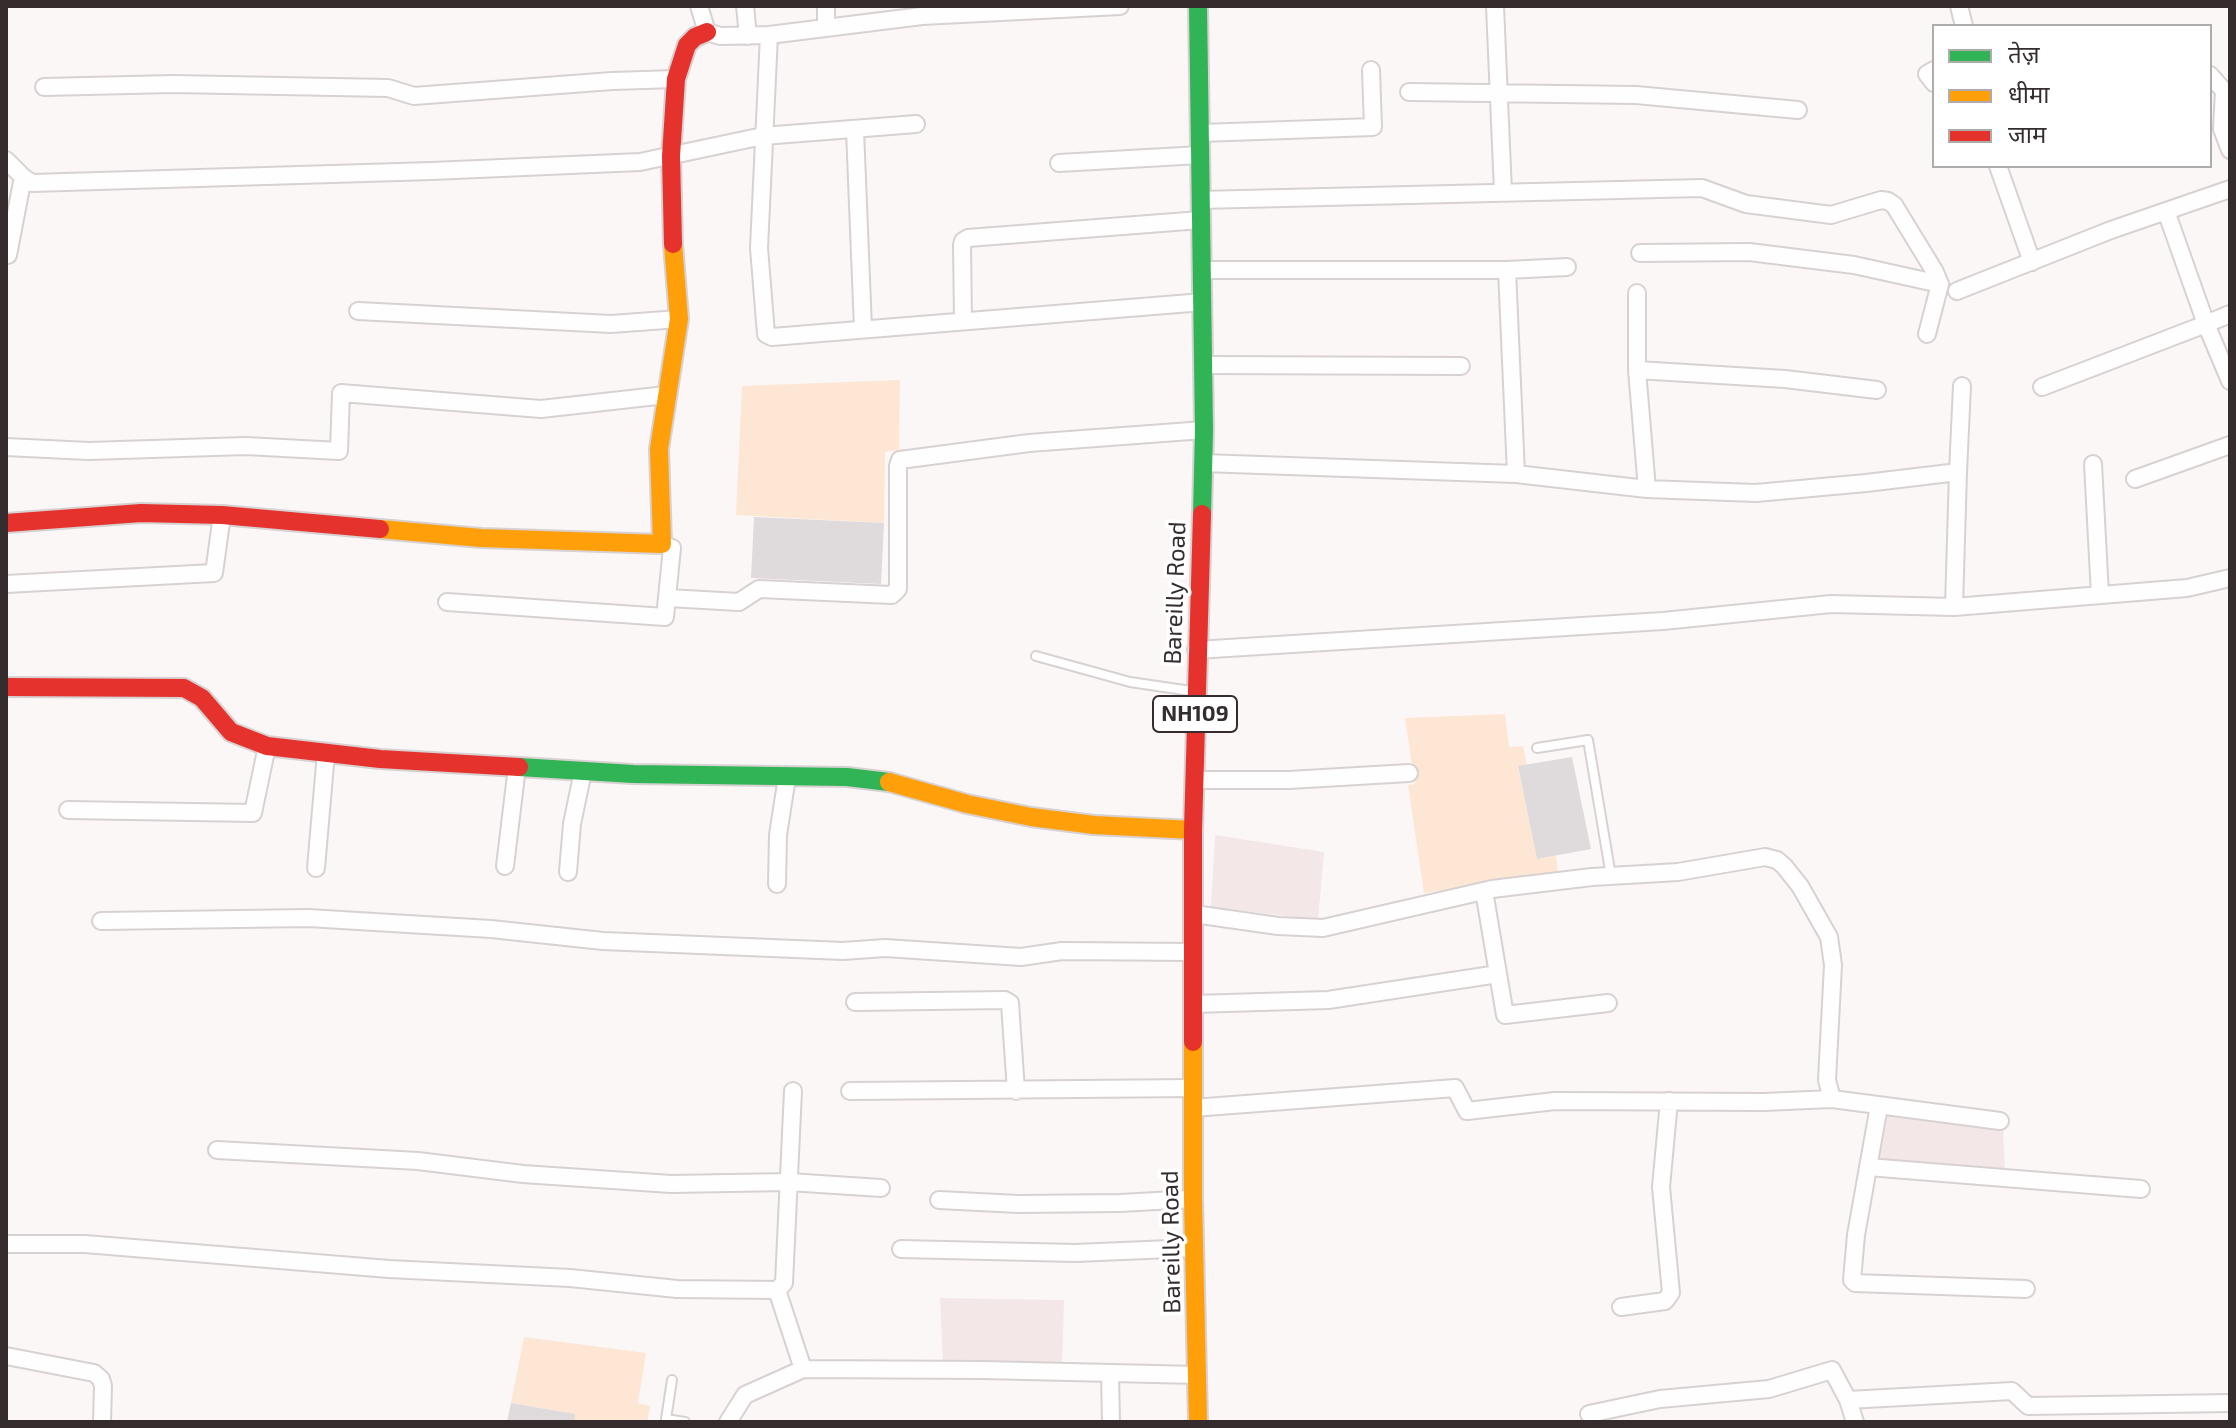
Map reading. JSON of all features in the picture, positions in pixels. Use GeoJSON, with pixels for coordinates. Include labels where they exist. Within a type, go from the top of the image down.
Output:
{"type":"FeatureCollection","features":[{"type":"Feature","properties":{"kind":"main road","name":"Bareilly Road"},"geometry":{"type":"LineString","coordinates":[[1198,6],[1204,430],[1193,830],[1193,1199],[1198,1422]]}},
{"type":"Feature","properties":{"kind":"main road"},"geometry":{"type":"LineString","coordinates":[[6,523],[141,513],[222,515],[481,538],[662,544],[659,449],[679,319],[674,271],[671,156],[676,79],[687,45],[707,32]]}},
{"type":"Feature","properties":{"kind":"main road"},"geometry":{"type":"LineString","coordinates":[[6,687],[184,688],[202,698],[231,732],[267,746],[380,759],[583,771],[847,777],[891,782],[967,804],[1031,817],[1094,825],[1193,830]]}},
{"type":"Feature","properties":{"kind":"street"},"geometry":{"type":"LineString","coordinates":[[699,6],[707,32],[720,36],[769,35],[826,28],[906,12],[1120,6]]}},
{"type":"Feature","properties":{"kind":"street"},"geometry":{"type":"LineString","coordinates":[[745,6],[748,36]]}},
{"type":"Feature","properties":{"kind":"street"},"geometry":{"type":"LineString","coordinates":[[826,6],[826,28]]}},
{"type":"Feature","properties":{"kind":"street"},"geometry":{"type":"LineString","coordinates":[[1495,6],[1503,192]]}},
{"type":"Feature","properties":{"kind":"street"},"geometry":{"type":"LineString","coordinates":[[769,35],[759,248],[766,334],[772,337],[1203,302]]}},
{"type":"Feature","properties":{"kind":"street"},"geometry":{"type":"LineString","coordinates":[[1201,133],[1373,127],[1371,70]]}},
{"type":"Feature","properties":{"kind":"street"},"geometry":{"type":"LineString","coordinates":[[44,87],[173,84],[388,88],[414,96],[676,79]]}},
{"type":"Feature","properties":{"kind":"street"},"geometry":{"type":"LineString","coordinates":[[2227,89],[2222,129],[2230,150]]}},
{"type":"Feature","properties":{"kind":"street"},"geometry":{"type":"LineString","coordinates":[[1409,92],[1636,95],[1798,110]]}},
{"type":"Feature","properties":{"kind":"street"},"geometry":{"type":"LineString","coordinates":[[6,160],[32,183],[432,171],[640,162],[763,136],[916,124]]}},
{"type":"Feature","properties":{"kind":"street"},"geometry":{"type":"LineString","coordinates":[[855,130],[863,329]]}},
{"type":"Feature","properties":{"kind":"street"},"geometry":{"type":"LineString","coordinates":[[1059,163],[1200,155]]}},
{"type":"Feature","properties":{"kind":"street"},"geometry":{"type":"LineString","coordinates":[[1999,168],[2032,262]]}},
{"type":"Feature","properties":{"kind":"street"},"geometry":{"type":"LineString","coordinates":[[8,255],[23,177]]}},
{"type":"Feature","properties":{"kind":"street"},"geometry":{"type":"LineString","coordinates":[[1200,200],[1702,188],[1746,204],[1831,215],[1881,200],[1888,201],[1894,205],[1940,284],[1927,334]]}},
{"type":"Feature","properties":{"kind":"street"},"geometry":{"type":"LineString","coordinates":[[1957,291],[2230,189]]}},
{"type":"Feature","properties":{"kind":"street"},"geometry":{"type":"LineString","coordinates":[[2166,211],[2230,381]]}},
{"type":"Feature","properties":{"kind":"street"},"geometry":{"type":"LineString","coordinates":[[963,321],[962,245],[968,238],[1200,220]]}},
{"type":"Feature","properties":{"kind":"street"},"geometry":{"type":"LineString","coordinates":[[1640,253],[1749,252],[1854,265],[1940,284]]}},
{"type":"Feature","properties":{"kind":"street"},"geometry":{"type":"LineString","coordinates":[[1201,270],[1507,270],[1567,267]]}},
{"type":"Feature","properties":{"kind":"street"},"geometry":{"type":"LineString","coordinates":[[1507,270],[1516,474]]}},
{"type":"Feature","properties":{"kind":"street"},"geometry":{"type":"LineString","coordinates":[[1637,293],[1637,370],[1647,489]]}},
{"type":"Feature","properties":{"kind":"street"},"geometry":{"type":"LineString","coordinates":[[358,311],[611,324],[679,319]]}},
{"type":"Feature","properties":{"kind":"street"},"geometry":{"type":"LineString","coordinates":[[2042,387],[2230,314]]}},
{"type":"Feature","properties":{"kind":"street"},"geometry":{"type":"LineString","coordinates":[[1203,365],[1461,366]]}},
{"type":"Feature","properties":{"kind":"street"},"geometry":{"type":"LineString","coordinates":[[1637,370],[1785,379],[1877,390]]}},
{"type":"Feature","properties":{"kind":"street"},"geometry":{"type":"LineString","coordinates":[[1954,607],[1962,386]]}},
{"type":"Feature","properties":{"kind":"street"},"geometry":{"type":"LineString","coordinates":[[6,447],[89,451],[246,446],[339,451],[341,393],[541,409],[666,395]]}},
{"type":"Feature","properties":{"kind":"street"},"geometry":{"type":"LineString","coordinates":[[668,598],[739,602],[759,589],[892,595],[898,589],[900,460],[1029,443],[1204,430]]}},
{"type":"Feature","properties":{"kind":"street"},"geometry":{"type":"LineString","coordinates":[[2135,479],[2230,445]]}},
{"type":"Feature","properties":{"kind":"street"},"geometry":{"type":"LineString","coordinates":[[1203,463],[1516,474],[1647,489],[1756,493],[1958,472]]}},
{"type":"Feature","properties":{"kind":"street"},"geometry":{"type":"LineString","coordinates":[[2093,464],[2100,595]]}},
{"type":"Feature","properties":{"kind":"street"},"geometry":{"type":"LineString","coordinates":[[6,584],[214,573],[222,515]]}},
{"type":"Feature","properties":{"kind":"street"},"geometry":{"type":"LineString","coordinates":[[447,602],[665,617],[672,548],[662,544]]}},
{"type":"Feature","properties":{"kind":"street"},"geometry":{"type":"LineString","coordinates":[[1196,650],[1663,621],[1831,604],[1954,607],[2187,588],[2230,578]]}},
{"type":"Feature","properties":{"kind":"street"},"geometry":{"type":"LineString","coordinates":[[68,810],[253,813],[267,746]]}},
{"type":"Feature","properties":{"kind":"street"},"geometry":{"type":"LineString","coordinates":[[316,868],[326,753]]}},
{"type":"Feature","properties":{"kind":"street"},"geometry":{"type":"LineString","coordinates":[[505,866],[517,767]]}},
{"type":"Feature","properties":{"kind":"street"},"geometry":{"type":"LineString","coordinates":[[568,872],[572,824],[583,771]]}},
{"type":"Feature","properties":{"kind":"street"},"geometry":{"type":"LineString","coordinates":[[1194,780],[1289,780],[1409,773]]}},
{"type":"Feature","properties":{"kind":"street"},"geometry":{"type":"LineString","coordinates":[[777,884],[778,835],[787,777]]}},
{"type":"Feature","properties":{"kind":"street"},"geometry":{"type":"LineString","coordinates":[[1194,914],[1278,926],[1323,928],[1484,891],[1611,876],[1678,872],[1765,857],[1777,860],[1800,886],[1829,937],[1833,965],[1827,1080],[1832,1099]]}},
{"type":"Feature","properties":{"kind":"street"},"geometry":{"type":"LineString","coordinates":[[1484,891],[1505,1015],[1608,1003]]}},
{"type":"Feature","properties":{"kind":"street"},"geometry":{"type":"LineString","coordinates":[[101,921],[308,918],[491,929],[603,941],[843,951],[885,948],[1021,957],[1062,951],[1194,952]]}},
{"type":"Feature","properties":{"kind":"street"},"geometry":{"type":"LineString","coordinates":[[1194,1004],[1328,1000],[1498,974]]}},
{"type":"Feature","properties":{"kind":"street"},"geometry":{"type":"LineString","coordinates":[[855,1002],[1005,1000],[1010,1003],[1016,1091]]}},
{"type":"Feature","properties":{"kind":"street"},"geometry":{"type":"LineString","coordinates":[[850,1091],[1193,1088]]}},
{"type":"Feature","properties":{"kind":"street"},"geometry":{"type":"LineString","coordinates":[[1193,1108],[1455,1088],[1467,1111],[1555,1101],[1764,1102],[1832,1099],[2000,1121]]}},
{"type":"Feature","properties":{"kind":"street"},"geometry":{"type":"LineString","coordinates":[[6,1244],[85,1244],[389,1269],[570,1278],[677,1289],[777,1290],[784,1283],[793,1091]]}},
{"type":"Feature","properties":{"kind":"street"},"geometry":{"type":"LineString","coordinates":[[1621,1307],[1665,1301],[1671,1293],[1661,1187],[1669,1101]]}},
{"type":"Feature","properties":{"kind":"street"},"geometry":{"type":"LineString","coordinates":[[1879,1106],[1850,1276],[1852,1280],[1855,1283],[2026,1289]]}},
{"type":"Feature","properties":{"kind":"street"},"geometry":{"type":"LineString","coordinates":[[217,1150],[418,1161],[523,1174],[671,1184],[789,1182],[881,1188]]}},
{"type":"Feature","properties":{"kind":"street"},"geometry":{"type":"LineString","coordinates":[[1868,1167],[2141,1189]]}},
{"type":"Feature","properties":{"kind":"street"},"geometry":{"type":"LineString","coordinates":[[939,1200],[1105,1204],[1193,1199]]}},
{"type":"Feature","properties":{"kind":"street"},"geometry":{"type":"LineString","coordinates":[[901,1249],[1075,1253],[1194,1248]]}},
{"type":"Feature","properties":{"kind":"street"},"geometry":{"type":"LineString","coordinates":[[777,1290],[803,1369]]}},
{"type":"Feature","properties":{"kind":"street"},"geometry":{"type":"LineString","coordinates":[[6,1356],[94,1373],[103,1386],[102,1422]]}},
{"type":"Feature","properties":{"kind":"street"},"geometry":{"type":"LineString","coordinates":[[728,1422],[745,1395],[803,1369],[1197,1375]]}},
{"type":"Feature","properties":{"kind":"street"},"geometry":{"type":"LineString","coordinates":[[1589,1414],[1660,1399],[1769,1389],[1832,1370],[1848,1400],[1855,1422]]}},
{"type":"Feature","properties":{"kind":"street"},"geometry":{"type":"LineString","coordinates":[[1110,1374],[1111,1422]]}},
{"type":"Feature","properties":{"kind":"street"},"geometry":{"type":"LineString","coordinates":[[1848,1400],[2012,1391],[2028,1406],[2230,1403]]}},
{"type":"Feature","properties":{"kind":"lane"},"geometry":{"type":"LineString","coordinates":[[1036,656],[1130,682],[1195,692]]}},
{"type":"Feature","properties":{"kind":"lane"},"geometry":{"type":"LineString","coordinates":[[1537,748],[1588,740],[1611,876]]}},
{"type":"Feature","properties":{"kind":"lane"},"geometry":{"type":"LineString","coordinates":[[672,1380],[666,1419],[685,1422]]}},
{"type":"Feature","properties":{"kind":"shaded area"},"geometry":{"type":"Polygon","coordinates":[[[900,380],[899,450],[885,452],[884,523],[736,515],[742,386],[900,380]]]}},
{"type":"Feature","properties":{"kind":"shaded area"},"geometry":{"type":"Polygon","coordinates":[[[1505,714],[1509,747],[1523,746],[1527,765],[1518,767],[1537,859],[1556,856],[1558,873],[1424,893],[1408,785],[1415,784],[1405,718],[1505,714]]]}},
{"type":"Feature","properties":{"kind":"shaded area"},"geometry":{"type":"Polygon","coordinates":[[[1215,835],[1324,852],[1318,920],[1211,907],[1215,835]]]}},
{"type":"Feature","properties":{"kind":"shaded area"},"geometry":{"type":"Polygon","coordinates":[[[1888,1113],[2003,1127],[2005,1176],[1877,1169],[1888,1113]]]}},
{"type":"Feature","properties":{"kind":"shaded area"},"geometry":{"type":"Polygon","coordinates":[[[940,1298],[1064,1300],[1062,1368],[943,1363],[940,1298]]]}},
{"type":"Feature","properties":{"kind":"shaded area"},"geometry":{"type":"Polygon","coordinates":[[[524,1337],[646,1353],[638,1403],[650,1406],[647,1422],[563,1422],[564,1412],[511,1403],[524,1337]]]}},
{"type":"Feature","properties":{"kind":"building"},"geometry":{"type":"Polygon","coordinates":[[[754,517],[884,523],[881,584],[751,578],[754,517]]]}},
{"type":"Feature","properties":{"kind":"building"},"geometry":{"type":"Polygon","coordinates":[[[1572,757],[1591,849],[1537,859],[1518,766],[1572,757]]]}},
{"type":"Feature","properties":{"kind":"building"},"geometry":{"type":"Polygon","coordinates":[[[511,1403],[575,1414],[574,1422],[507,1422],[511,1403]]]}},
{"type":"Feature","properties":{"kind":"traffic: fast"},"geometry":{"type":"LineString","coordinates":[[1198,6],[1204,430],[1202,514]]}},
{"type":"Feature","properties":{"kind":"traffic: fast"},"geometry":{"type":"LineString","coordinates":[[519,767],[633,774],[847,777],[889,782]]}},
{"type":"Feature","properties":{"kind":"traffic: slow"},"geometry":{"type":"LineString","coordinates":[[380,529],[481,538],[662,544],[659,449],[679,319],[673,244]]}},
{"type":"Feature","properties":{"kind":"traffic: slow"},"geometry":{"type":"LineString","coordinates":[[889,782],[967,804],[1031,817],[1094,825],[1193,830]]}},
{"type":"Feature","properties":{"kind":"traffic: slow"},"geometry":{"type":"LineString","coordinates":[[1193,1042],[1198,1422]]}},
{"type":"Feature","properties":{"kind":"traffic: jam"},"geometry":{"type":"LineString","coordinates":[[673,244],[671,156],[676,79],[687,45],[707,32]]}},
{"type":"Feature","properties":{"kind":"traffic: jam"},"geometry":{"type":"LineString","coordinates":[[6,523],[141,513],[222,515],[380,529]]}},
{"type":"Feature","properties":{"kind":"traffic: jam"},"geometry":{"type":"LineString","coordinates":[[1193,1042],[1193,830],[1202,514]]}},
{"type":"Feature","properties":{"kind":"traffic: jam"},"geometry":{"type":"LineString","coordinates":[[6,687],[184,688],[202,698],[231,732],[267,746],[380,759],[519,767]]}}]}
